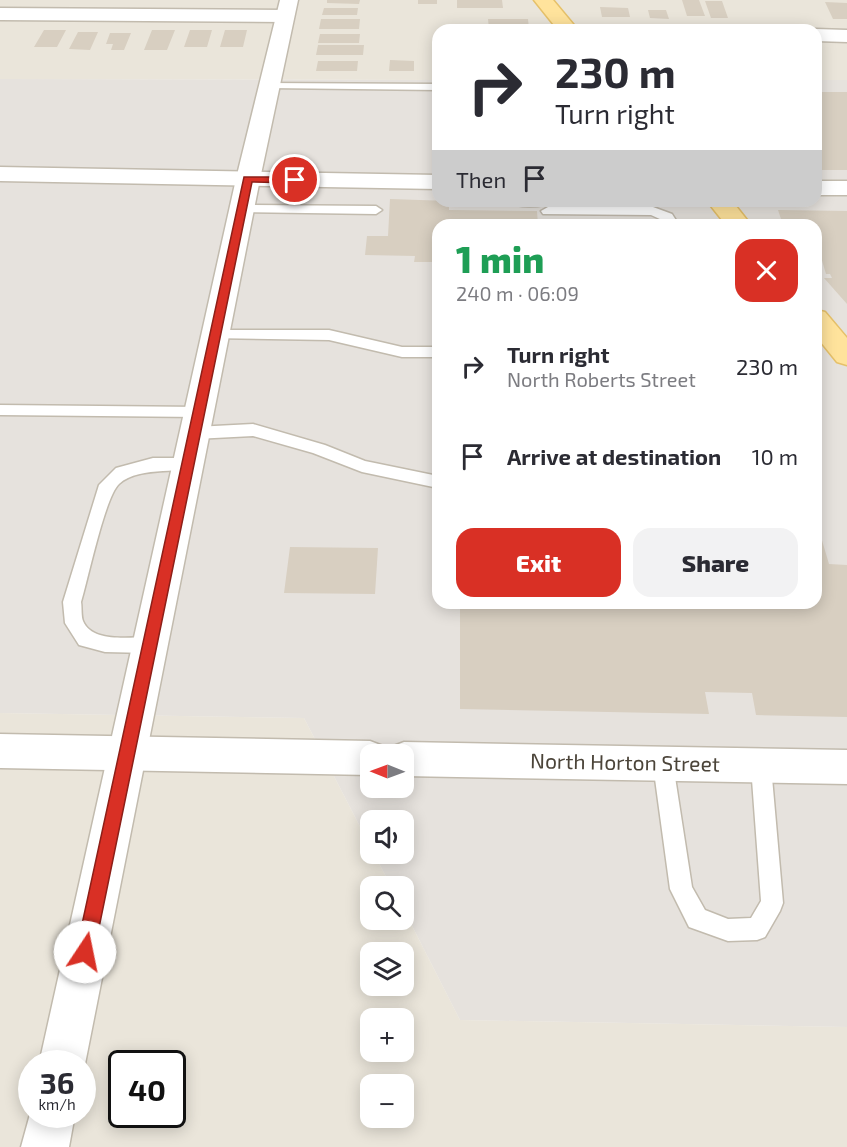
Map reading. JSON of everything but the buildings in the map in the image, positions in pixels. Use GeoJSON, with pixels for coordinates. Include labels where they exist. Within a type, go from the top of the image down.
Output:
{"type":"FeatureCollection","features":[{"type":"Feature","properties":{"kind":"main road"},"geometry":{"type":"LineString","coordinates":[[543,0],[563,24]]}},
{"type":"Feature","properties":{"kind":"main road"},"geometry":{"type":"LineString","coordinates":[[724,207],[734,219]]}},
{"type":"Feature","properties":{"kind":"street"},"geometry":{"type":"LineString","coordinates":[[16,10],[287,8],[241,210],[65,1050]]}},
{"type":"Feature","properties":{"kind":"street"},"geometry":{"type":"LineString","coordinates":[[822,35],[847,36]]}},
{"type":"Feature","properties":{"kind":"street"},"geometry":{"type":"LineString","coordinates":[[0,174],[432,182]]}},
{"type":"Feature","properties":{"kind":"street"},"geometry":{"type":"LineString","coordinates":[[822,188],[847,188]]}},
{"type":"Feature","properties":{"kind":"street"},"geometry":{"type":"LineString","coordinates":[[0,751],[360,758]]}},
{"type":"Feature","properties":{"kind":"street","name":"North Horton Street"},"geometry":{"type":"LineString","coordinates":[[414,759],[847,768]]}},
{"type":"Feature","properties":{"kind":"street"},"geometry":{"type":"LineString","coordinates":[[45,1147],[49,1128]]}},
{"type":"Feature","properties":{"kind":"lane"},"geometry":{"type":"LineString","coordinates":[[269,85],[432,87]]}},
{"type":"Feature","properties":{"kind":"lane"},"geometry":{"type":"LineString","coordinates":[[593,207],[653,211],[668,219]]}},
{"type":"Feature","properties":{"kind":"lane"},"geometry":{"type":"LineString","coordinates":[[241,210],[376,210]]}},
{"type":"Feature","properties":{"kind":"lane"},"geometry":{"type":"LineString","coordinates":[[216,335],[329,335],[402,352],[432,352]]}},
{"type":"Feature","properties":{"kind":"lane"},"geometry":{"type":"LineString","coordinates":[[0,410],[197,422],[253,430],[319,449],[362,466],[432,481]]}},
{"type":"Feature","properties":{"kind":"lane"},"geometry":{"type":"LineString","coordinates":[[149,645],[105,644],[86,639],[74,623],[72,602],[105,489],[115,474],[136,466],[188,464]]}},
{"type":"Feature","properties":{"kind":"lane"},"geometry":{"type":"LineString","coordinates":[[663,764],[681,889],[697,919],[728,930],[757,929],[772,903],[761,766]]}},
{"type":"Feature","properties":{"kind":"shaded area"},"geometry":{"type":"Polygon","coordinates":[[[0,0],[847,0],[847,80],[822,80],[822,24],[432,24],[432,80],[0,79],[0,0]]]}},
{"type":"Feature","properties":{"kind":"shaded area"},"geometry":{"type":"Polygon","coordinates":[[[0,79],[432,80],[432,207],[822,207],[822,80],[847,80],[847,1027],[460,1020],[414,930],[414,876],[386,876],[379,864],[414,864],[414,810],[360,810],[360,827],[304,718],[0,713],[0,79]]]}},
{"type":"Feature","properties":{"kind":"shaded area"},"geometry":{"type":"Polygon","coordinates":[[[0,713],[304,718],[360,827],[360,864],[379,864],[386,876],[360,876],[360,930],[414,930],[460,1020],[847,1027],[847,1147],[0,1147],[0,713]]]}},
{"type":"Feature","properties":{"kind":"route"},"geometry":{"type":"LineString","coordinates":[[85,952],[248,179],[295,180]]}}]}
